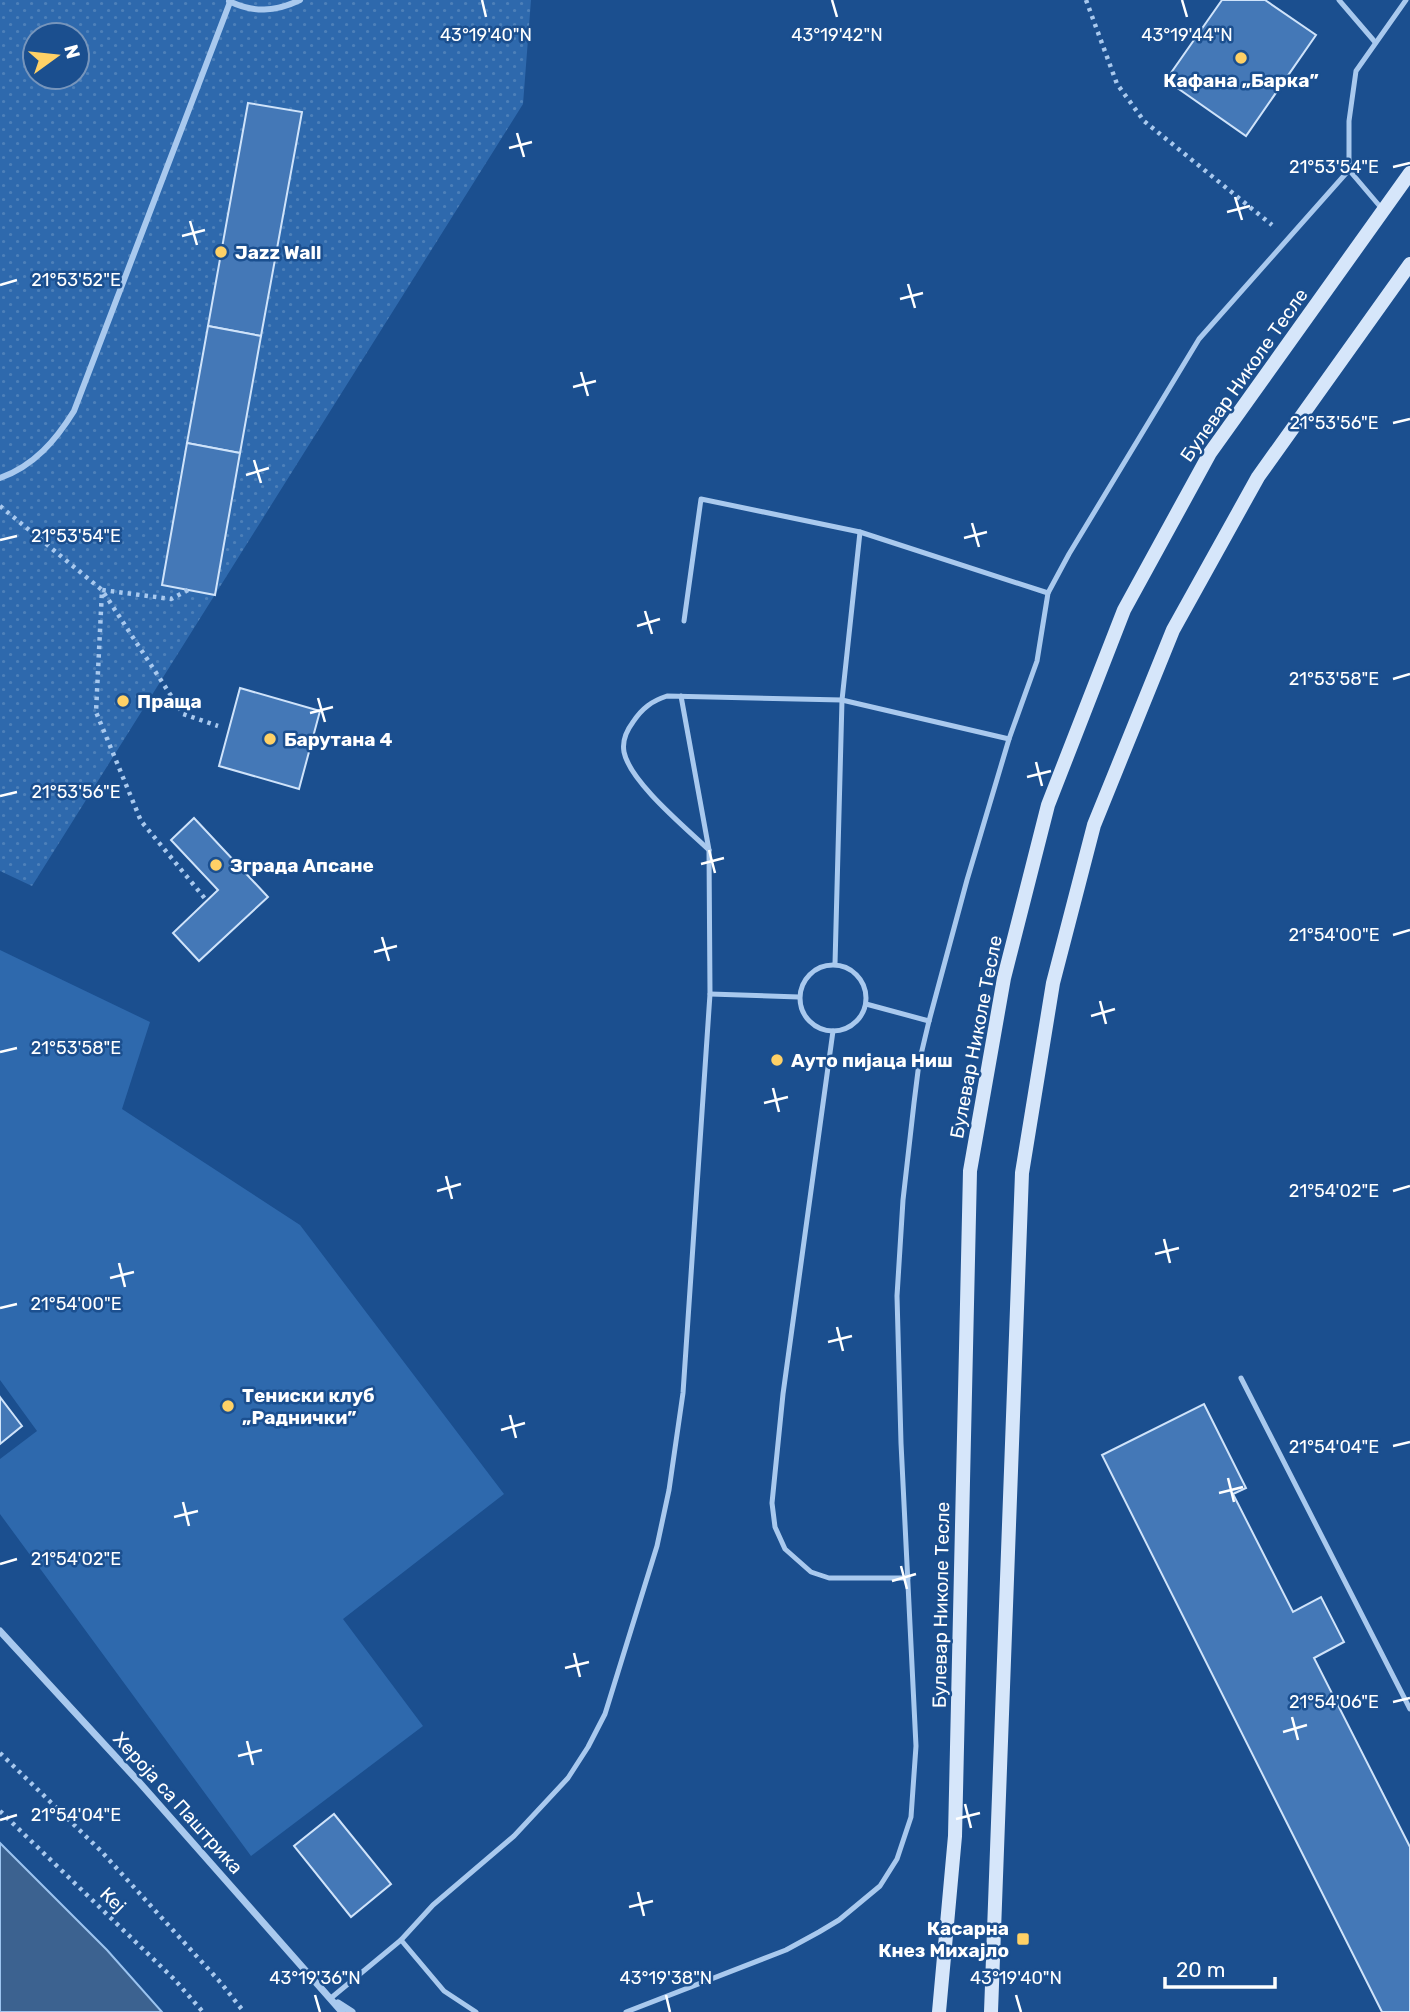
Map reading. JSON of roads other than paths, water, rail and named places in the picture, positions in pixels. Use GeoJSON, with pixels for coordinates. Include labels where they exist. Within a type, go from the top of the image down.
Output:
{"type":"FeatureCollection","features":[{"type":"Feature","properties":{"kind":"main road","name":"Булевар Николе Тесле"},"geometry":{"type":"LineString","coordinates":[[939,2012],[955,1836],[970,1171],[1004,978],[1048,805],[1125,610],[1210,453],[1410,173]]}},
{"type":"Feature","properties":{"kind":"main road"},"geometry":{"type":"LineString","coordinates":[[991,2012],[1022,1173],[1053,983],[1094,825],[1173,630],[1258,477],[1410,264]]}},
{"type":"Feature","properties":{"kind":"street"},"geometry":{"type":"LineString","coordinates":[[0,478],[32,461],[58,437],[74,411],[228,1],[247,9],[266,10],[285,7],[300,0]]}},
{"type":"Feature","properties":{"kind":"street","name":"Хероја са Паштрика"},"geometry":{"type":"LineString","coordinates":[[0,1631],[139,1782],[342,2012]]}},
{"type":"Feature","properties":{"kind":"street","name":"Хероја са Паштрика"},"geometry":{"type":"LineString","coordinates":[[331,1998],[352,2012]]}},
{"type":"Feature","properties":{"kind":"lane"},"geometry":{"type":"LineString","coordinates":[[1339,0],[1375,42]]}},
{"type":"Feature","properties":{"kind":"lane"},"geometry":{"type":"LineString","coordinates":[[1383,210],[1349,170],[1349,121],[1356,71],[1406,0]]}},
{"type":"Feature","properties":{"kind":"lane"},"geometry":{"type":"LineString","coordinates":[[626,2012],[786,1950],[839,1920],[880,1886],[897,1859],[911,1817],[916,1746],[901,1443],[897,1296],[903,1199],[914,1103],[929,1021],[1009,739],[1037,661],[1048,593],[1199,339],[1349,170]]}},
{"type":"Feature","properties":{"kind":"lane"},"geometry":{"type":"LineString","coordinates":[[684,621],[701,499],[860,532],[1048,593]]}},
{"type":"Feature","properties":{"kind":"lane"},"geometry":{"type":"LineString","coordinates":[[835,964],[842,700],[860,532]]}},
{"type":"Feature","properties":{"kind":"lane"},"geometry":{"type":"LineString","coordinates":[[709,850],[657,800],[634,773],[625,755],[624,744],[629,728],[638,714],[653,701],[667,696],[842,700],[1009,739]]}},
{"type":"Feature","properties":{"kind":"lane"},"geometry":{"type":"LineString","coordinates":[[331,1998],[401,1940],[433,1905],[514,1836],[542,1808],[582,1757],[605,1714],[657,1546],[677,1439],[710,994],[709,850],[681,696]]}},
{"type":"Feature","properties":{"kind":"lane"},"geometry":{"type":"LineString","coordinates":[[835,964],[856,973],[863,982],[866,1004],[862,1015],[854,1024],[833,1031],[822,1030],[805,1017],[799,997],[806,976],[814,969],[835,964]]}},
{"type":"Feature","properties":{"kind":"lane"},"geometry":{"type":"LineString","coordinates":[[710,994],[799,997]]}},
{"type":"Feature","properties":{"kind":"lane"},"geometry":{"type":"LineString","coordinates":[[866,1004],[929,1021]]}},
{"type":"Feature","properties":{"kind":"lane"},"geometry":{"type":"LineString","coordinates":[[833,1031],[783,1394],[772,1503],[775,1527],[785,1549],[811,1572],[829,1578],[908,1578]]}},
{"type":"Feature","properties":{"kind":"lane"},"geometry":{"type":"LineString","coordinates":[[1241,1378],[1410,1709]]}},
{"type":"Feature","properties":{"kind":"lane"},"geometry":{"type":"LineString","coordinates":[[401,1940],[443,1990],[476,2012]]}},
{"type":"Feature","properties":{"kind":"place","name":"Кафана „Барка”"},"geometry":{"type":"Point","coordinates":[1241,58]}},
{"type":"Feature","properties":{"kind":"place","name":"Jazz Wall"},"geometry":{"type":"Point","coordinates":[221,252]}},
{"type":"Feature","properties":{"kind":"place","name":"Праща"},"geometry":{"type":"Point","coordinates":[123,701]}},
{"type":"Feature","properties":{"kind":"place","name":"Барутана 4"},"geometry":{"type":"Point","coordinates":[270,739]}},
{"type":"Feature","properties":{"kind":"place","name":"Зграда Апсане"},"geometry":{"type":"Point","coordinates":[216,865]}},
{"type":"Feature","properties":{"kind":"place","name":"Ауто пијаца Ниш"},"geometry":{"type":"Point","coordinates":[777,1060]}},
{"type":"Feature","properties":{"kind":"place","name":"Тениски клуб „Раднички”"},"geometry":{"type":"Point","coordinates":[228,1406]}},
{"type":"Feature","properties":{"kind":"place","name":"Касарна Кнез Михајло"},"geometry":{"type":"Point","coordinates":[1023,1939]}}]}
